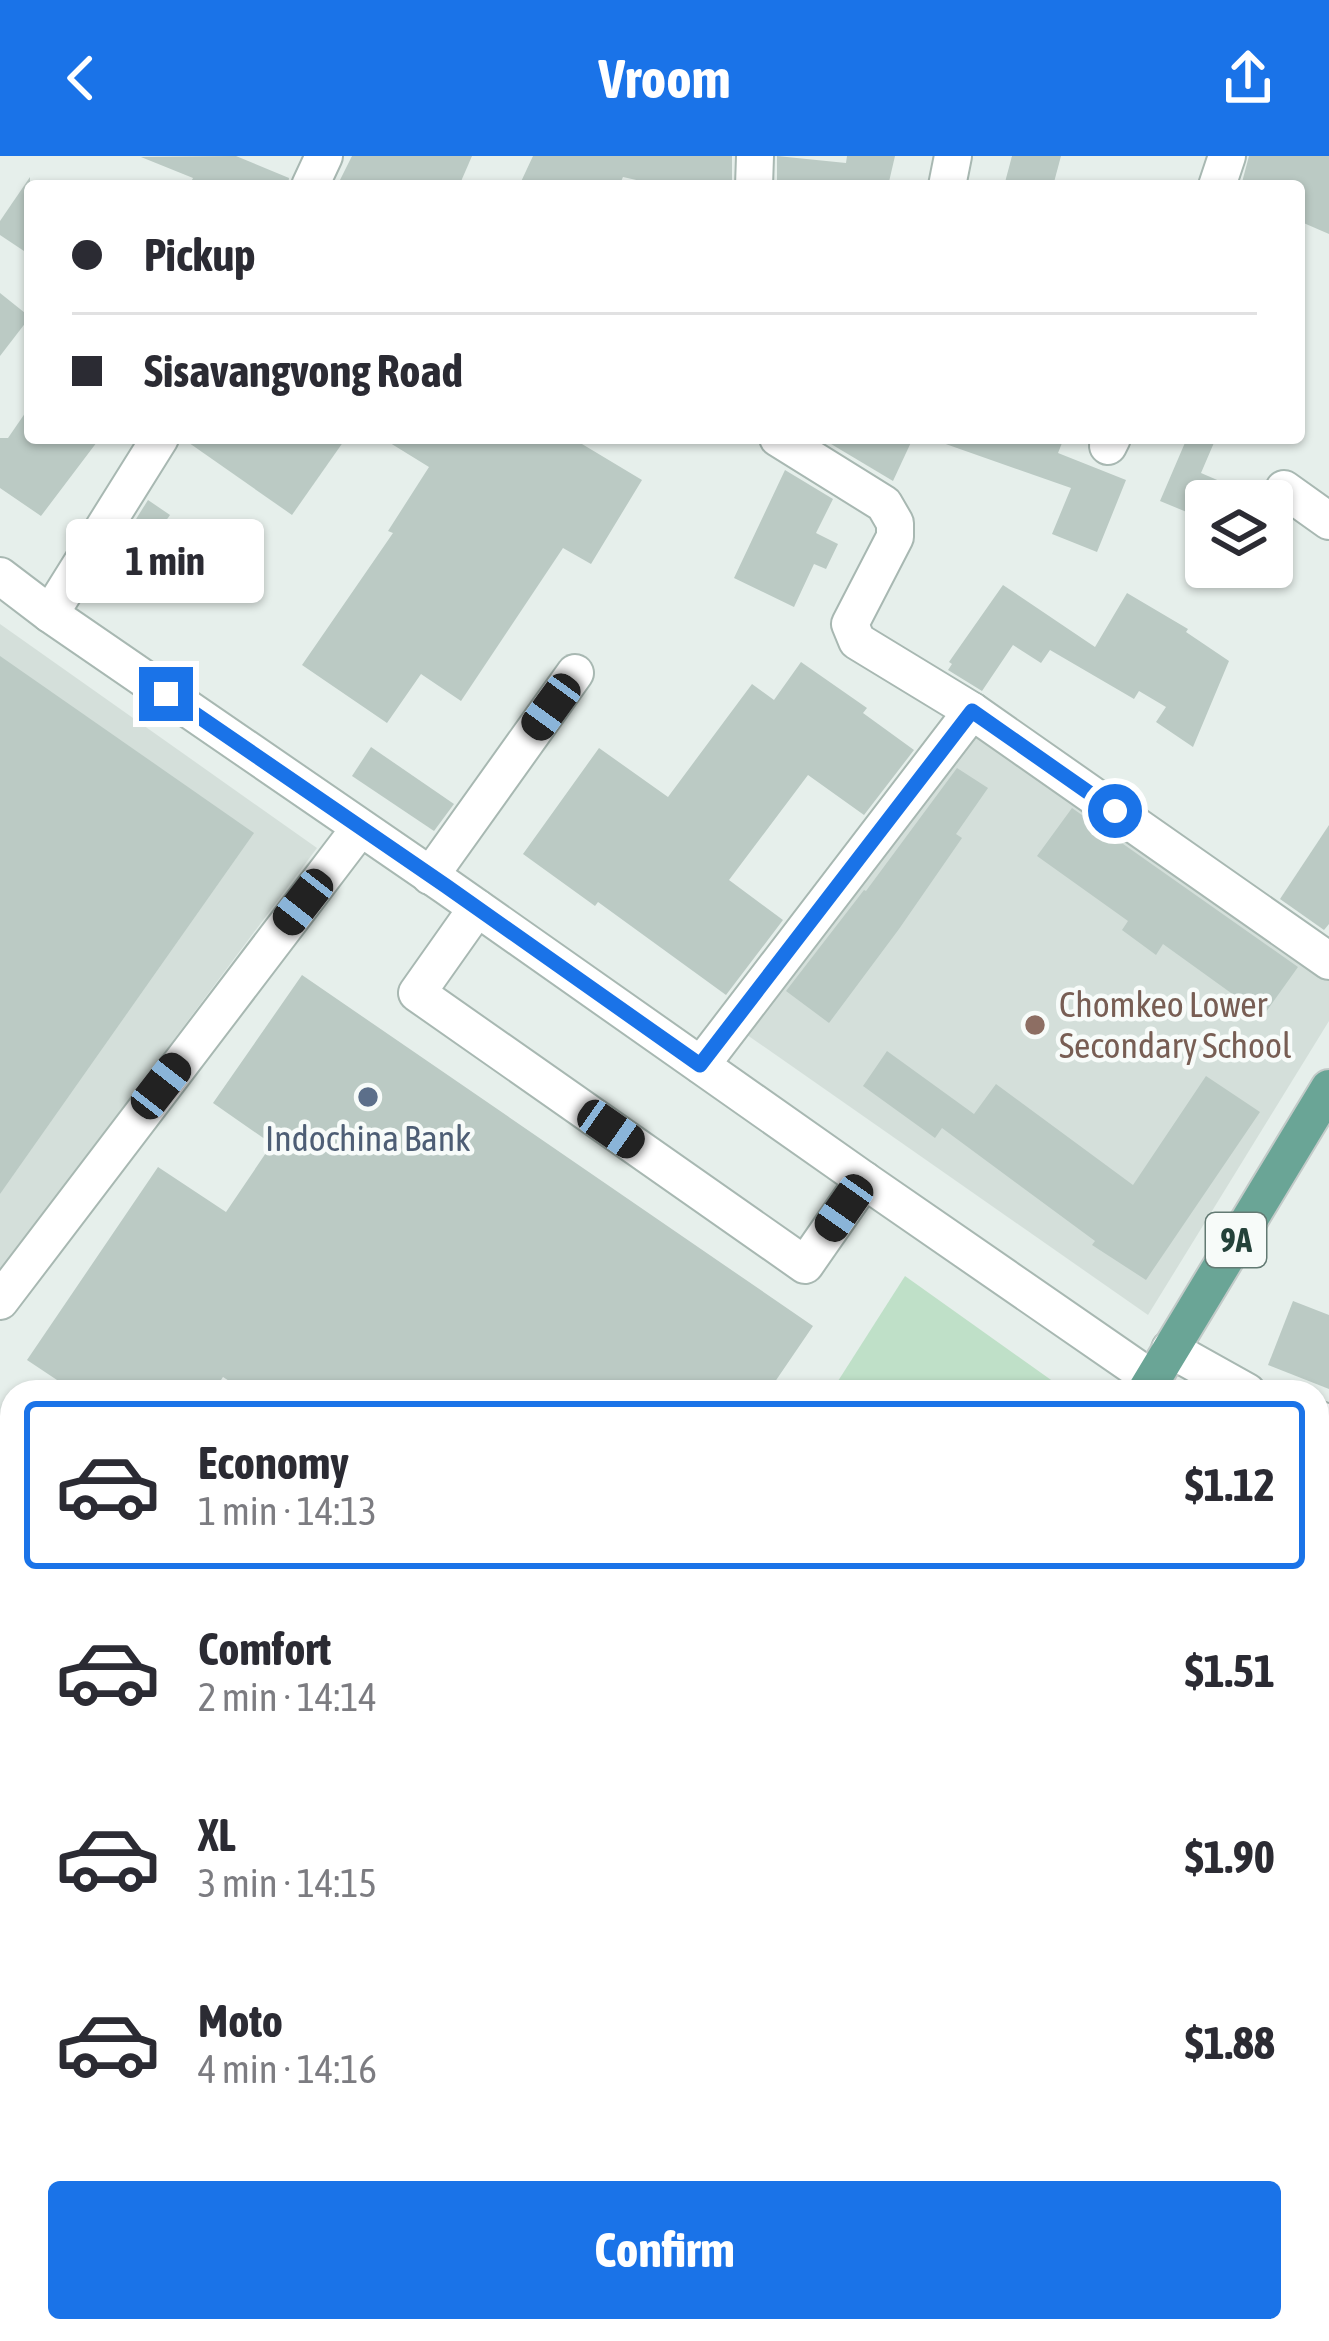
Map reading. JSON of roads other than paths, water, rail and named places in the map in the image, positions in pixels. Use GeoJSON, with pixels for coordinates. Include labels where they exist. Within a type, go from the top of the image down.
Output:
{"type":"FeatureCollection","features":[{"type":"Feature","properties":{"kind":"main road","name":"9A"},"geometry":{"type":"LineString","coordinates":[[1156,1373],[1329,1088]]}},
{"type":"Feature","properties":{"kind":"street"},"geometry":{"type":"LineString","coordinates":[[50,614],[156,444]]}},
{"type":"Feature","properties":{"kind":"street"},"geometry":{"type":"LineString","coordinates":[[788,444],[884,504],[896,523],[896,537],[850,624],[857,641],[972,711],[1329,961]]}},
{"type":"Feature","properties":{"kind":"street"},"geometry":{"type":"LineString","coordinates":[[1293,495],[1329,521]]}},
{"type":"Feature","properties":{"kind":"street"},"geometry":{"type":"LineString","coordinates":[[0,576],[864,1180],[1156,1373],[1190,1380]]}},
{"type":"Feature","properties":{"kind":"street"},"geometry":{"type":"LineString","coordinates":[[430,876],[575,674]]}},
{"type":"Feature","properties":{"kind":"street"},"geometry":{"type":"LineString","coordinates":[[700,1065],[972,711]]}},
{"type":"Feature","properties":{"kind":"street"},"geometry":{"type":"LineString","coordinates":[[0,1300],[359,828]]}},
{"type":"Feature","properties":{"kind":"street"},"geometry":{"type":"LineString","coordinates":[[477,908],[417,993],[805,1264],[864,1180]]}},
{"type":"Feature","properties":{"kind":"place","name":"Chomkeo Lower Secondary School"},"geometry":{"type":"Point","coordinates":[1035,1025]}},
{"type":"Feature","properties":{"kind":"place","name":"Indochina Bank"},"geometry":{"type":"Point","coordinates":[368,1097]}}]}
